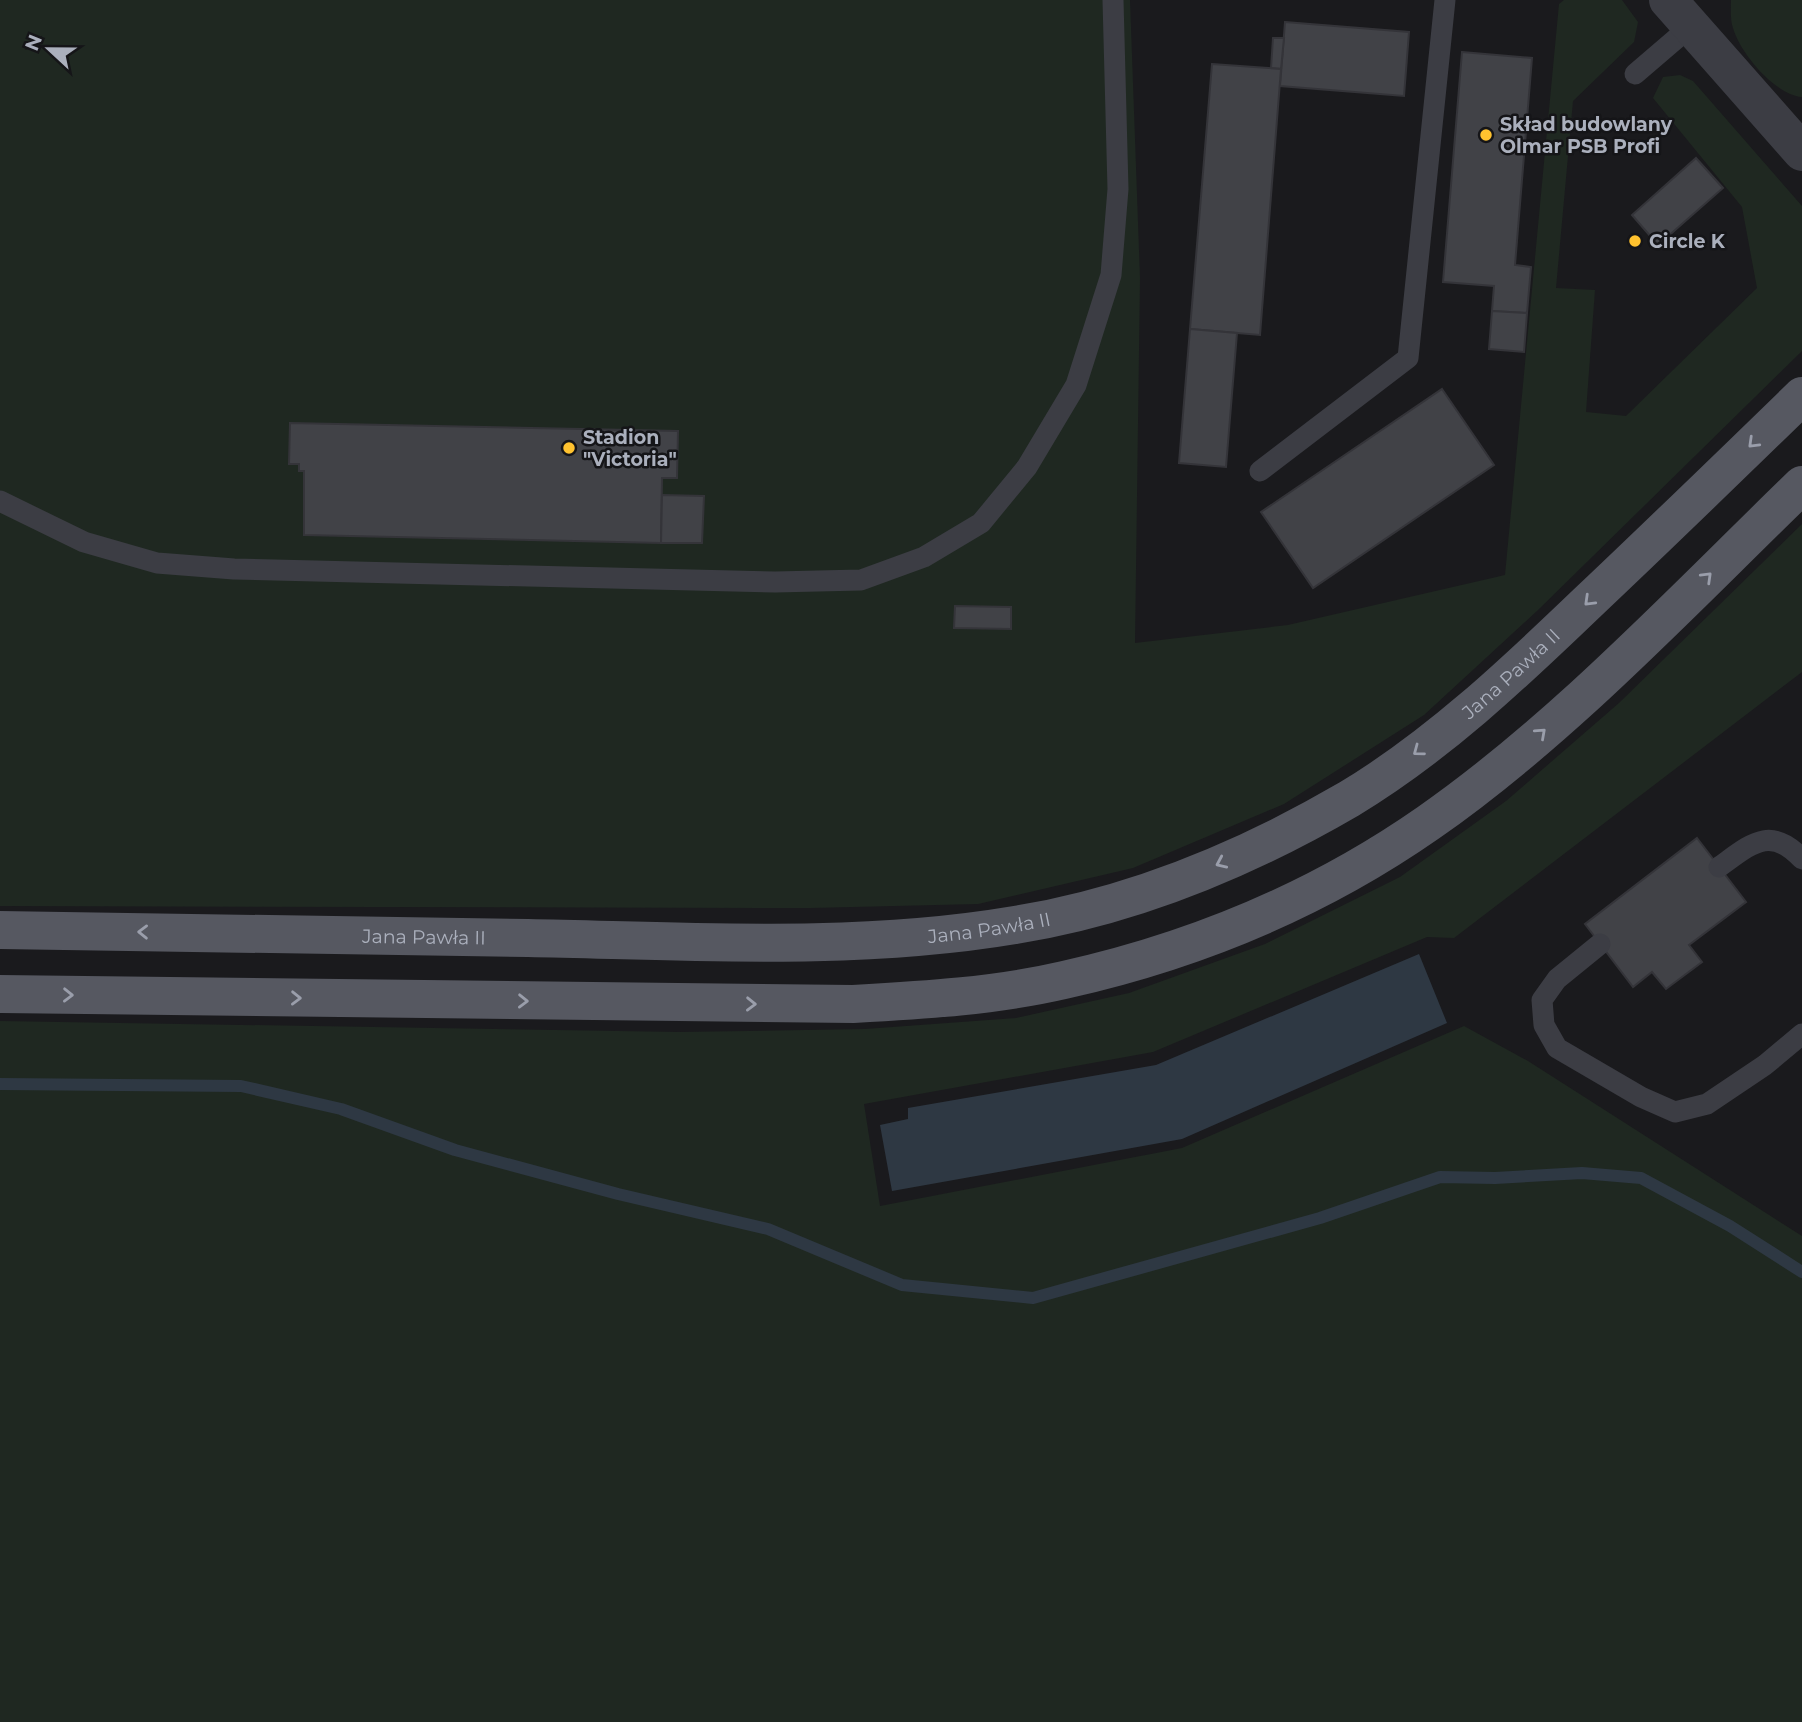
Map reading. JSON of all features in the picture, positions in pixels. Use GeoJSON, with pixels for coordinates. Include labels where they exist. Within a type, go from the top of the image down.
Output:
{"type":"FeatureCollection","features":[{"type":"Feature","properties":{"kind":"main road","name":"Jana Pawła II"},"geometry":{"type":"LineString","coordinates":[[0,930],[800,942],[941,935],[1017,925],[1097,907],[1206,870],[1293,830],[1353,796],[1417,752],[1520,667],[1802,396]]}},
{"type":"Feature","properties":{"kind":"main road"},"geometry":{"type":"LineString","coordinates":[[0,994],[853,1004],[952,998],[1025,988],[1161,954],[1236,927],[1312,892],[1387,850],[1429,822],[1517,754],[1585,694],[1802,485]]}},
{"type":"Feature","properties":{"kind":"street"},"geometry":{"type":"LineString","coordinates":[[1680,13],[1802,152]]}},
{"type":"Feature","properties":{"kind":"lane"},"geometry":{"type":"LineString","coordinates":[[0,501],[85,542],[145,560],[234,569],[775,582],[861,580],[924,557],[981,523],[1027,467],[1076,385],[1111,275],[1118,189],[1113,0]]}},
{"type":"Feature","properties":{"kind":"lane"},"geometry":{"type":"LineString","coordinates":[[1260,471],[1408,358],[1445,0]]}},
{"type":"Feature","properties":{"kind":"lane"},"geometry":{"type":"LineString","coordinates":[[1635,74],[1680,13]]}},
{"type":"Feature","properties":{"kind":"lane"},"geometry":{"type":"LineString","coordinates":[[1719,867],[1759,839],[1780,841],[1802,859]]}},
{"type":"Feature","properties":{"kind":"lane"},"geometry":{"type":"LineString","coordinates":[[1600,944],[1557,979],[1542,1000],[1544,1025],[1557,1048],[1641,1097],[1675,1111],[1707,1104],[1765,1066],[1802,1034]]}},
{"type":"Feature","properties":{"kind":"shaded area","name":"Stadion \"Victoria\""},"geometry":{"type":"Polygon","coordinates":[[[0,0],[1130,0],[1140,278],[1135,643],[1288,625],[1505,575],[1559,4],[1564,0],[1622,0],[1638,22],[1634,42],[1573,101],[1556,288],[1595,290],[1586,412],[1626,416],[1757,288],[1742,207],[1653,98],[1663,77],[1680,75],[1693,81],[1802,206],[1802,351],[1538,610],[1424,715],[1284,804],[1133,868],[978,904],[811,908],[0,906],[0,0]]]}},
{"type":"Feature","properties":{"kind":"shaded area"},"geometry":{"type":"Polygon","coordinates":[[[1731,0],[1802,0],[1802,97],[1781,89],[1751,60],[1733,28],[1731,0]]]}},
{"type":"Feature","properties":{"kind":"shaded area"},"geometry":{"type":"Polygon","coordinates":[[[1802,524],[1802,672],[1454,938],[1427,937],[1153,1052],[864,1104],[880,1206],[1182,1148],[1464,1026],[1528,1061],[1802,1236],[1802,1722],[0,1722],[0,1021],[679,1032],[865,1029],[1016,1018],[1129,993],[1265,944],[1400,877],[1506,801],[1619,703],[1802,524]]]}},
{"type":"Feature","properties":{"kind":"water"},"geometry":{"type":"Polygon","coordinates":[[[1419,954],[1447,1023],[1182,1139],[892,1191],[880,1125],[908,1119],[908,1108],[1156,1065],[1419,954]]]}},
{"type":"Feature","properties":{"kind":"building"},"geometry":{"type":"Polygon","coordinates":[[[1285,22],[1409,32],[1404,96],[1280,86],[1285,22]]]}},
{"type":"Feature","properties":{"kind":"building"},"geometry":{"type":"Polygon","coordinates":[[[1273,38],[1284,38],[1281,69],[1271,68],[1273,38]]]}},
{"type":"Feature","properties":{"kind":"building"},"geometry":{"type":"Polygon","coordinates":[[[1462,52],[1532,58],[1515,265],[1531,267],[1527,313],[1492,311],[1494,286],[1443,282],[1462,52]]]}},
{"type":"Feature","properties":{"kind":"building"},"geometry":{"type":"Polygon","coordinates":[[[1212,64],[1281,69],[1260,335],[1190,329],[1212,64]]]}},
{"type":"Feature","properties":{"kind":"building"},"geometry":{"type":"Polygon","coordinates":[[[1696,158],[1723,188],[1658,245],[1632,215],[1696,158]]]}},
{"type":"Feature","properties":{"kind":"building"},"geometry":{"type":"Polygon","coordinates":[[[1492,311],[1527,313],[1524,352],[1489,349],[1492,311]]]}},
{"type":"Feature","properties":{"kind":"building"},"geometry":{"type":"Polygon","coordinates":[[[1190,329],[1237,333],[1226,467],[1179,463],[1190,329]]]}},
{"type":"Feature","properties":{"kind":"building"},"geometry":{"type":"Polygon","coordinates":[[[1442,389],[1494,465],[1313,588],[1261,512],[1442,389]]]}},
{"type":"Feature","properties":{"kind":"building"},"geometry":{"type":"Polygon","coordinates":[[[290,423],[678,431],[677,478],[662,478],[661,543],[304,535],[304,471],[299,471],[299,464],[289,464],[290,423]]]}},
{"type":"Feature","properties":{"kind":"building"},"geometry":{"type":"Polygon","coordinates":[[[662,495],[704,496],[702,543],[661,543],[662,495]]]}},
{"type":"Feature","properties":{"kind":"building"},"geometry":{"type":"Polygon","coordinates":[[[955,606],[1011,607],[1011,629],[954,628],[955,606]]]}},
{"type":"Feature","properties":{"kind":"building"},"geometry":{"type":"Polygon","coordinates":[[[1697,838],[1746,902],[1689,945],[1702,962],[1666,989],[1652,972],[1633,987],[1585,924],[1697,838]]]}},
{"type":"Feature","properties":{"kind":"waterway"},"geometry":{"type":"LineString","coordinates":[[0,1084],[241,1086],[341,1109],[455,1150],[618,1194],[768,1229],[902,1285],[1033,1298],[1320,1218],[1440,1177],[1495,1178],[1582,1173],[1641,1178],[1730,1226],[1802,1272]]}},
{"type":"Feature","properties":{"kind":"place","name":"Skład budowlany Olmar PSB Profi"},"geometry":{"type":"Point","coordinates":[1486,135]}},
{"type":"Feature","properties":{"kind":"place","name":"Circle K"},"geometry":{"type":"Point","coordinates":[1635,241]}},
{"type":"Feature","properties":{"kind":"place","name":"Stadion \"Victoria\""},"geometry":{"type":"Point","coordinates":[569,448]}}]}
